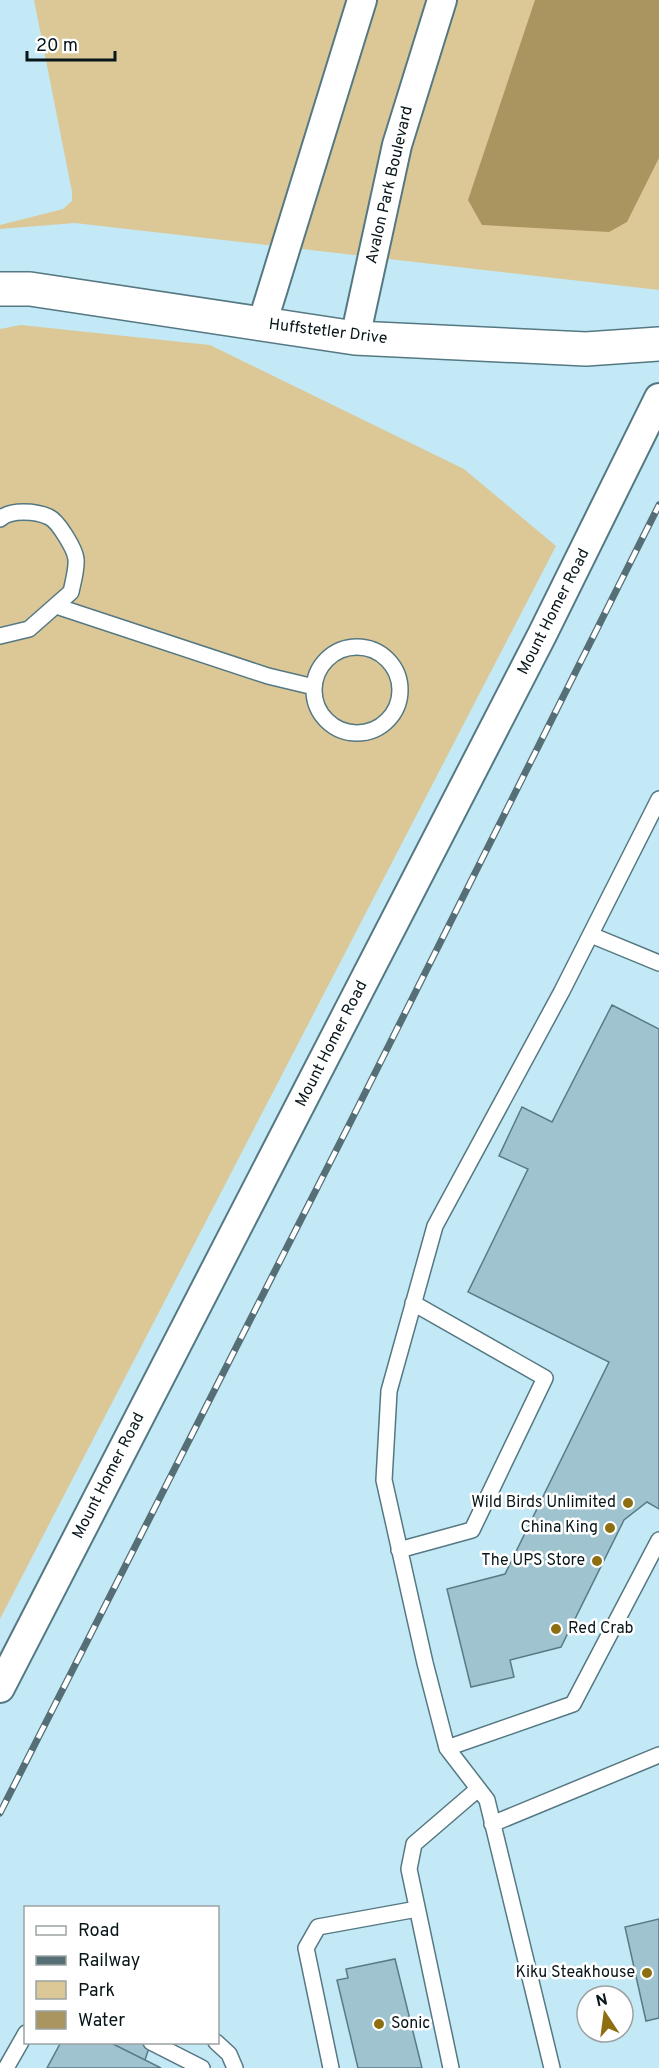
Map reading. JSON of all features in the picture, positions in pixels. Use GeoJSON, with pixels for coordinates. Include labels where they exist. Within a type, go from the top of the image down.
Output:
{"type":"FeatureCollection","features":[{"type":"Feature","properties":{"kind":"street"},"geometry":{"type":"LineString","coordinates":[[262,324],[362,0]]}},
{"type":"Feature","properties":{"kind":"street","name":"Avalon Park Boulevard"},"geometry":{"type":"LineString","coordinates":[[356,338],[397,145],[441,0]]}},
{"type":"Feature","properties":{"kind":"street","name":"Huffstetler Drive"},"geometry":{"type":"LineString","coordinates":[[0,289],[30,289],[356,338],[586,349],[659,344]]}},
{"type":"Feature","properties":{"kind":"street","name":"Mount Homer Road"},"geometry":{"type":"LineString","coordinates":[[0,1688],[542,635],[659,398]]}},
{"type":"Feature","properties":{"kind":"lane"},"geometry":{"type":"LineString","coordinates":[[0,519],[4,515],[28,512],[51,517],[63,532],[76,559],[72,592],[29,628],[0,636]]}},
{"type":"Feature","properties":{"kind":"lane"},"geometry":{"type":"LineString","coordinates":[[56,606],[268,676],[314,687]]}},
{"type":"Feature","properties":{"kind":"lane"},"geometry":{"type":"LineString","coordinates":[[361,646],[375,650],[388,658],[397,670],[401,684],[400,698],[395,712],[386,723],[373,731],[358,734],[331,725],[321,714],[315,700],[314,687],[317,674],[324,662],[334,653],[347,647],[361,646]]}},
{"type":"Feature","properties":{"kind":"lane"},"geometry":{"type":"LineString","coordinates":[[552,2068],[487,1800],[447,1748],[424,1664],[384,1480],[389,1391],[435,1226],[591,935],[659,798]]}},
{"type":"Feature","properties":{"kind":"lane"},"geometry":{"type":"LineString","coordinates":[[591,935],[659,963]]}},
{"type":"Feature","properties":{"kind":"lane"},"geometry":{"type":"LineString","coordinates":[[399,1550],[472,1530],[545,1378],[413,1303]]}},
{"type":"Feature","properties":{"kind":"lane"},"geometry":{"type":"LineString","coordinates":[[447,1748],[573,1704],[659,1540]]}},
{"type":"Feature","properties":{"kind":"lane"},"geometry":{"type":"LineString","coordinates":[[492,1824],[659,1755]]}},
{"type":"Feature","properties":{"kind":"lane"},"geometry":{"type":"LineString","coordinates":[[451,2068],[409,1869],[414,1844],[478,1789]]}},
{"type":"Feature","properties":{"kind":"lane"},"geometry":{"type":"LineString","coordinates":[[331,2068],[306,1948],[318,1928],[417,1910]]}},
{"type":"Feature","properties":{"kind":"lane"},"geometry":{"type":"LineString","coordinates":[[6,2068],[24,2036]]}},
{"type":"Feature","properties":{"kind":"lane"},"geometry":{"type":"LineString","coordinates":[[153,2044],[202,2068]]}},
{"type":"Feature","properties":{"kind":"lane"},"geometry":{"type":"LineString","coordinates":[[217,2044],[229,2054],[234,2068]]}},
{"type":"Feature","properties":{"kind":"green space"},"geometry":{"type":"Polygon","coordinates":[[[34,0],[659,0],[659,290],[75,223],[0,229],[0,225],[63,209],[72,201],[34,0]]]}},
{"type":"Feature","properties":{"kind":"green space"},"geometry":{"type":"Polygon","coordinates":[[[21,325],[210,345],[464,469],[556,546],[0,1619],[0,329],[21,325]]]}},
{"type":"Feature","properties":{"kind":"water"},"geometry":{"type":"Polygon","coordinates":[[[535,0],[659,0],[659,158],[627,222],[609,232],[482,225],[468,200],[535,0]]]}},
{"type":"Feature","properties":{"kind":"building"},"geometry":{"type":"Polygon","coordinates":[[[612,1005],[659,1029],[659,1509],[647,1502],[624,1520],[561,1647],[510,1660],[514,1677],[471,1687],[447,1589],[505,1574],[609,1362],[468,1292],[528,1169],[499,1156],[522,1107],[552,1122],[612,1005]]]}},
{"type":"Feature","properties":{"kind":"building","name":"Kiku Steakhouse"},"geometry":{"type":"Polygon","coordinates":[[[659,1919],[659,2018],[646,2021],[625,1927],[659,1919]]]}},
{"type":"Feature","properties":{"kind":"building","name":"Sonic"},"geometry":{"type":"Polygon","coordinates":[[[395,1959],[422,2068],[358,2068],[337,1980],[348,1978],[346,1969],[395,1959]]]}},
{"type":"Feature","properties":{"kind":"building"},"geometry":{"type":"Polygon","coordinates":[[[60,2044],[113,2044],[161,2068],[47,2068],[60,2044]]]}},
{"type":"Feature","properties":{"kind":"building"},"geometry":{"type":"Polygon","coordinates":[[[113,2044],[150,2044],[145,2060],[113,2044]]]}},
{"type":"Feature","properties":{"kind":"railway"},"geometry":{"type":"LineString","coordinates":[[0,1813],[353,1117],[659,505]]}},
{"type":"Feature","properties":{"kind":"place","name":"Wild Birds Unlimited"},"geometry":{"type":"Point","coordinates":[628,1503]}},
{"type":"Feature","properties":{"kind":"place","name":"China King"},"geometry":{"type":"Point","coordinates":[610,1528]}},
{"type":"Feature","properties":{"kind":"place","name":"The UPS Store"},"geometry":{"type":"Point","coordinates":[597,1561]}},
{"type":"Feature","properties":{"kind":"place","name":"Red Crab"},"geometry":{"type":"Point","coordinates":[556,1629]}},
{"type":"Feature","properties":{"kind":"place","name":"Kiku Steakhouse"},"geometry":{"type":"Point","coordinates":[647,1973]}},
{"type":"Feature","properties":{"kind":"place","name":"Sonic"},"geometry":{"type":"Point","coordinates":[379,2024]}}]}
